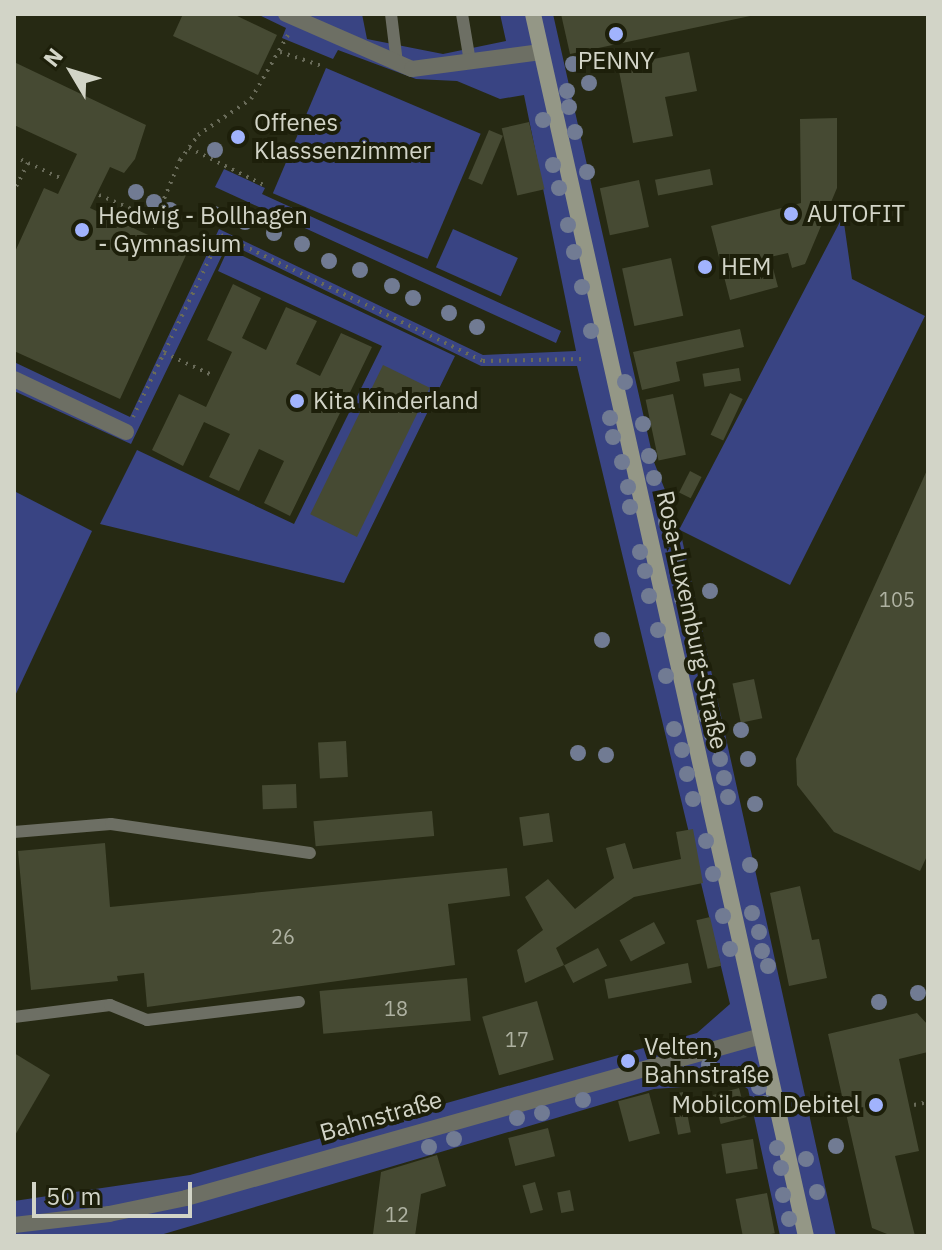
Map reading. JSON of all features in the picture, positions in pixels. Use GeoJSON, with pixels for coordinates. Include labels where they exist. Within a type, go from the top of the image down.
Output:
{"type":"FeatureCollection","features":[{"type":"Feature","properties":{"kind":"main road","name":"Rosa-Luxemburg-Straße"},"geometry":{"type":"LineString","coordinates":[[533,14],[758,1037],[806,1236]]}},
{"type":"Feature","properties":{"kind":"street"},"geometry":{"type":"LineString","coordinates":[[291,16],[412,69],[541,52]]}},
{"type":"Feature","properties":{"kind":"street"},"geometry":{"type":"LineString","coordinates":[[15,383],[126,432]]}},
{"type":"Feature","properties":{"kind":"street","name":"Bahnstraße"},"geometry":{"type":"LineString","coordinates":[[14,1225],[109,1214],[186,1198],[758,1037]]}},
{"type":"Feature","properties":{"kind":"lane"},"geometry":{"type":"LineString","coordinates":[[391,14],[397,63]]}},
{"type":"Feature","properties":{"kind":"lane"},"geometry":{"type":"LineString","coordinates":[[462,14],[470,62]]}},
{"type":"Feature","properties":{"kind":"lane"},"geometry":{"type":"LineString","coordinates":[[14,832],[111,824],[310,853]]}},
{"type":"Feature","properties":{"kind":"lane"},"geometry":{"type":"LineString","coordinates":[[14,1017],[110,1005],[147,1020],[299,1002]]}},
{"type":"Feature","properties":{"kind":"path"},"geometry":{"type":"LineString","coordinates":[[152,228],[189,148],[198,135],[251,99],[280,52],[291,16]]}},
{"type":"Feature","properties":{"kind":"path"},"geometry":{"type":"LineString","coordinates":[[280,52],[322,66]]}},
{"type":"Feature","properties":{"kind":"path"},"geometry":{"type":"LineString","coordinates":[[189,148],[264,185]]}},
{"type":"Feature","properties":{"kind":"path"},"geometry":{"type":"LineString","coordinates":[[14,156],[60,178]]}},
{"type":"Feature","properties":{"kind":"path"},"geometry":{"type":"LineString","coordinates":[[14,191],[28,163]]}},
{"type":"Feature","properties":{"kind":"path"},"geometry":{"type":"LineString","coordinates":[[99,195],[155,219]]}},
{"type":"Feature","properties":{"kind":"path"},"geometry":{"type":"LineString","coordinates":[[126,432],[221,235],[483,361],[583,359]]}},
{"type":"Feature","properties":{"kind":"path"},"geometry":{"type":"LineString","coordinates":[[164,353],[212,375]]}},
{"type":"Feature","properties":{"kind":"path"},"geometry":{"type":"LineString","coordinates":[[914,1105],[928,1102]]}},
{"type":"Feature","properties":{"kind":"shaded area"},"geometry":{"type":"Polygon","coordinates":[[[257,14],[362,14],[367,39],[443,54],[506,41],[500,14],[553,14],[654,462],[680,528],[843,216],[852,279],[925,316],[790,585],[680,530],[836,1236],[780,1236],[748,1089],[739,1083],[654,1089],[157,1236],[14,1236],[14,1201],[190,1175],[697,1033],[730,1004],[577,366],[481,366],[228,243],[131,444],[14,391],[14,362],[130,417],[219,229],[483,355],[576,351],[524,95],[500,99],[457,81],[416,79],[338,50],[333,59],[282,38],[286,28],[257,14]]]}},
{"type":"Feature","properties":{"kind":"shaded area"},"geometry":{"type":"Polygon","coordinates":[[[326,68],[481,134],[428,259],[273,193],[326,68]]]}},
{"type":"Feature","properties":{"kind":"shaded area"},"geometry":{"type":"Polygon","coordinates":[[[224,169],[265,188],[262,194],[561,331],[556,343],[215,187],[224,169]]]}},
{"type":"Feature","properties":{"kind":"shaded area"},"geometry":{"type":"Polygon","coordinates":[[[453,229],[518,258],[501,296],[436,267],[453,229]]]}},
{"type":"Feature","properties":{"kind":"shaded area"},"geometry":{"type":"Polygon","coordinates":[[[228,249],[455,356],[344,583],[100,524],[137,450],[294,524],[382,346],[218,271],[228,249]]]}},
{"type":"Feature","properties":{"kind":"shaded area"},"geometry":{"type":"Polygon","coordinates":[[[14,491],[92,531],[14,698],[14,491]]]}},
{"type":"Feature","properties":{"kind":"building"},"geometry":{"type":"Polygon","coordinates":[[[183,14],[233,14],[277,35],[258,75],[173,36],[183,14]]]}},
{"type":"Feature","properties":{"kind":"building","name":"PENNY"},"geometry":{"type":"Polygon","coordinates":[[[561,14],[755,14],[755,15],[570,54],[561,14]]]}},
{"type":"Feature","properties":{"kind":"building"},"geometry":{"type":"Polygon","coordinates":[[[689,52],[697,91],[665,97],[673,136],[633,143],[618,66],[689,52]]]}},
{"type":"Feature","properties":{"kind":"building","name":"Hedwig - Bollhagen - Gymnasium"},"geometry":{"type":"Polygon","coordinates":[[[14,62],[146,125],[135,159],[124,173],[110,167],[90,208],[187,253],[120,399],[14,351],[14,254],[44,188],[58,194],[77,154],[14,125],[14,62]]]}},
{"type":"Feature","properties":{"kind":"building","name":"AUTOFIT"},"geometry":{"type":"Polygon","coordinates":[[[837,118],[837,188],[805,264],[792,268],[788,253],[770,257],[778,287],[730,300],[711,226],[801,203],[800,119],[837,118]]]}},
{"type":"Feature","properties":{"kind":"building"},"geometry":{"type":"Polygon","coordinates":[[[529,122],[545,189],[517,196],[502,128],[529,122]]]}},
{"type":"Feature","properties":{"kind":"building"},"geometry":{"type":"Polygon","coordinates":[[[489,130],[503,136],[482,185],[468,179],[489,130]]]}},
{"type":"Feature","properties":{"kind":"building"},"geometry":{"type":"Polygon","coordinates":[[[710,169],[713,185],[658,195],[655,180],[710,169]]]}},
{"type":"Feature","properties":{"kind":"building"},"geometry":{"type":"Polygon","coordinates":[[[639,180],[649,227],[610,235],[600,188],[639,180]]]}},
{"type":"Feature","properties":{"kind":"building"},"geometry":{"type":"Polygon","coordinates":[[[671,258],[683,316],[634,326],[622,268],[671,258]]]}},
{"type":"Feature","properties":{"kind":"building"},"geometry":{"type":"Polygon","coordinates":[[[233,284],[261,298],[242,338],[266,350],[286,307],[317,321],[296,364],[320,376],[341,333],[372,347],[290,516],[264,503],[284,461],[259,449],[239,491],[209,477],[230,434],[204,422],[183,466],[152,450],[179,394],[206,407],[232,352],[207,340],[233,284]]]}},
{"type":"Feature","properties":{"kind":"building"},"geometry":{"type":"Polygon","coordinates":[[[740,329],[744,347],[676,362],[680,381],[642,390],[633,352],[740,329]]]}},
{"type":"Feature","properties":{"kind":"building"},"geometry":{"type":"Polygon","coordinates":[[[383,365],[430,388],[357,537],[310,514],[383,365]]]}},
{"type":"Feature","properties":{"kind":"building"},"geometry":{"type":"Polygon","coordinates":[[[739,368],[741,381],[704,387],[702,374],[739,368]]]}},
{"type":"Feature","properties":{"kind":"building"},"geometry":{"type":"Polygon","coordinates":[[[730,393],[743,399],[723,441],[711,435],[730,393]]]}},
{"type":"Feature","properties":{"kind":"building"},"geometry":{"type":"Polygon","coordinates":[[[673,394],[686,455],[659,460],[646,400],[673,394]]]}},
{"type":"Feature","properties":{"kind":"building"},"geometry":{"type":"Polygon","coordinates":[[[928,468],[928,854],[920,871],[834,832],[797,785],[796,759],[928,468]]]}},
{"type":"Feature","properties":{"kind":"building"},"geometry":{"type":"Polygon","coordinates":[[[690,471],[702,477],[691,498],[679,492],[690,471]]]}},
{"type":"Feature","properties":{"kind":"building"},"geometry":{"type":"Polygon","coordinates":[[[754,679],[762,718],[741,723],[732,684],[754,679]]]}},
{"type":"Feature","properties":{"kind":"building"},"geometry":{"type":"Polygon","coordinates":[[[346,741],[348,777],[320,778],[318,742],[346,741]]]}},
{"type":"Feature","properties":{"kind":"building"},"geometry":{"type":"Polygon","coordinates":[[[296,784],[297,808],[263,809],[262,785],[296,784]]]}},
{"type":"Feature","properties":{"kind":"building"},"geometry":{"type":"Polygon","coordinates":[[[432,811],[434,836],[316,846],[313,821],[432,811]]]}},
{"type":"Feature","properties":{"kind":"building"},"geometry":{"type":"Polygon","coordinates":[[[549,813],[553,842],[523,846],[519,817],[549,813]]]}},
{"type":"Feature","properties":{"kind":"building"},"geometry":{"type":"Polygon","coordinates":[[[693,829],[703,883],[634,897],[556,948],[564,965],[525,983],[517,950],[543,930],[525,897],[548,879],[575,909],[614,878],[606,848],[625,843],[633,869],[681,859],[676,832],[693,829]]]}},
{"type":"Feature","properties":{"kind":"building"},"geometry":{"type":"Polygon","coordinates":[[[105,843],[110,907],[507,868],[510,896],[448,904],[455,965],[147,1007],[144,973],[117,976],[118,981],[31,990],[18,851],[105,843]]]}},
{"type":"Feature","properties":{"kind":"building"},"geometry":{"type":"Polygon","coordinates":[[[800,886],[812,940],[819,939],[827,978],[789,986],[770,893],[800,886]]]}},
{"type":"Feature","properties":{"kind":"building"},"geometry":{"type":"Polygon","coordinates":[[[710,917],[721,966],[708,969],[696,920],[710,917]]]}},
{"type":"Feature","properties":{"kind":"building"},"geometry":{"type":"Polygon","coordinates":[[[654,922],[665,943],[631,962],[620,940],[654,922]]]}},
{"type":"Feature","properties":{"kind":"building"},"geometry":{"type":"Polygon","coordinates":[[[598,948],[607,966],[573,983],[564,965],[598,948]]]}},
{"type":"Feature","properties":{"kind":"building"},"geometry":{"type":"Polygon","coordinates":[[[688,963],[692,983],[608,999],[605,979],[688,963]]]}},
{"type":"Feature","properties":{"kind":"building"},"geometry":{"type":"Polygon","coordinates":[[[467,978],[471,1021],[323,1034],[320,991],[467,978]]]}},
{"type":"Feature","properties":{"kind":"building"},"geometry":{"type":"Polygon","coordinates":[[[537,1001],[554,1060],[499,1075],[482,1017],[537,1001]]]}},
{"type":"Feature","properties":{"kind":"building","name":"Mobilcom Debitel"},"geometry":{"type":"Polygon","coordinates":[[[917,1013],[928,1025],[928,1052],[899,1059],[919,1151],[895,1156],[915,1236],[892,1236],[872,1228],[828,1034],[917,1013]]]}},
{"type":"Feature","properties":{"kind":"building"},"geometry":{"type":"Polygon","coordinates":[[[14,1053],[50,1075],[14,1137],[14,1053]]]}},
{"type":"Feature","properties":{"kind":"building"},"geometry":{"type":"Polygon","coordinates":[[[739,1088],[747,1117],[721,1124],[713,1095],[739,1088]]]}},
{"type":"Feature","properties":{"kind":"building"},"geometry":{"type":"Polygon","coordinates":[[[683,1092],[691,1132],[678,1135],[670,1094],[683,1092]]]}},
{"type":"Feature","properties":{"kind":"building"},"geometry":{"type":"Polygon","coordinates":[[[649,1093],[660,1134],[629,1142],[618,1101],[649,1093]]]}},
{"type":"Feature","properties":{"kind":"building"},"geometry":{"type":"Polygon","coordinates":[[[548,1128],[555,1156],[515,1166],[508,1138],[548,1128]]]}},
{"type":"Feature","properties":{"kind":"building"},"geometry":{"type":"Polygon","coordinates":[[[753,1139],[758,1169],[726,1174],[721,1144],[753,1139]]]}},
{"type":"Feature","properties":{"kind":"building"},"geometry":{"type":"Polygon","coordinates":[[[437,1155],[446,1186],[421,1194],[415,1236],[373,1234],[381,1172],[437,1155]]]}},
{"type":"Feature","properties":{"kind":"building"},"geometry":{"type":"Polygon","coordinates":[[[535,1182],[543,1210],[530,1213],[523,1186],[535,1182]]]}},
{"type":"Feature","properties":{"kind":"building"},"geometry":{"type":"Polygon","coordinates":[[[570,1190],[574,1211],[561,1213],[557,1192],[570,1190]]]}},
{"type":"Feature","properties":{"kind":"building"},"geometry":{"type":"Polygon","coordinates":[[[767,1193],[775,1233],[743,1236],[736,1199],[767,1193]]]}},
{"type":"Feature","properties":{"kind":"place","name":"PENNY"},"geometry":{"type":"Point","coordinates":[616,34]}},
{"type":"Feature","properties":{"kind":"place","name":"Offenes Klasssenzimmer"},"geometry":{"type":"Point","coordinates":[238,137]}},
{"type":"Feature","properties":{"kind":"place","name":"AUTOFIT"},"geometry":{"type":"Point","coordinates":[791,214]}},
{"type":"Feature","properties":{"kind":"place","name":"Hedwig - Bollhagen - Gymnasium"},"geometry":{"type":"Point","coordinates":[82,230]}},
{"type":"Feature","properties":{"kind":"place","name":"HEM"},"geometry":{"type":"Point","coordinates":[705,267]}},
{"type":"Feature","properties":{"kind":"place","name":"Kita Kinderland"},"geometry":{"type":"Point","coordinates":[297,401]}},
{"type":"Feature","properties":{"kind":"place","name":"Velten, Bahnstraße"},"geometry":{"type":"Point","coordinates":[628,1061]}},
{"type":"Feature","properties":{"kind":"place","name":"Mobilcom Debitel"},"geometry":{"type":"Point","coordinates":[876,1105]}}]}
